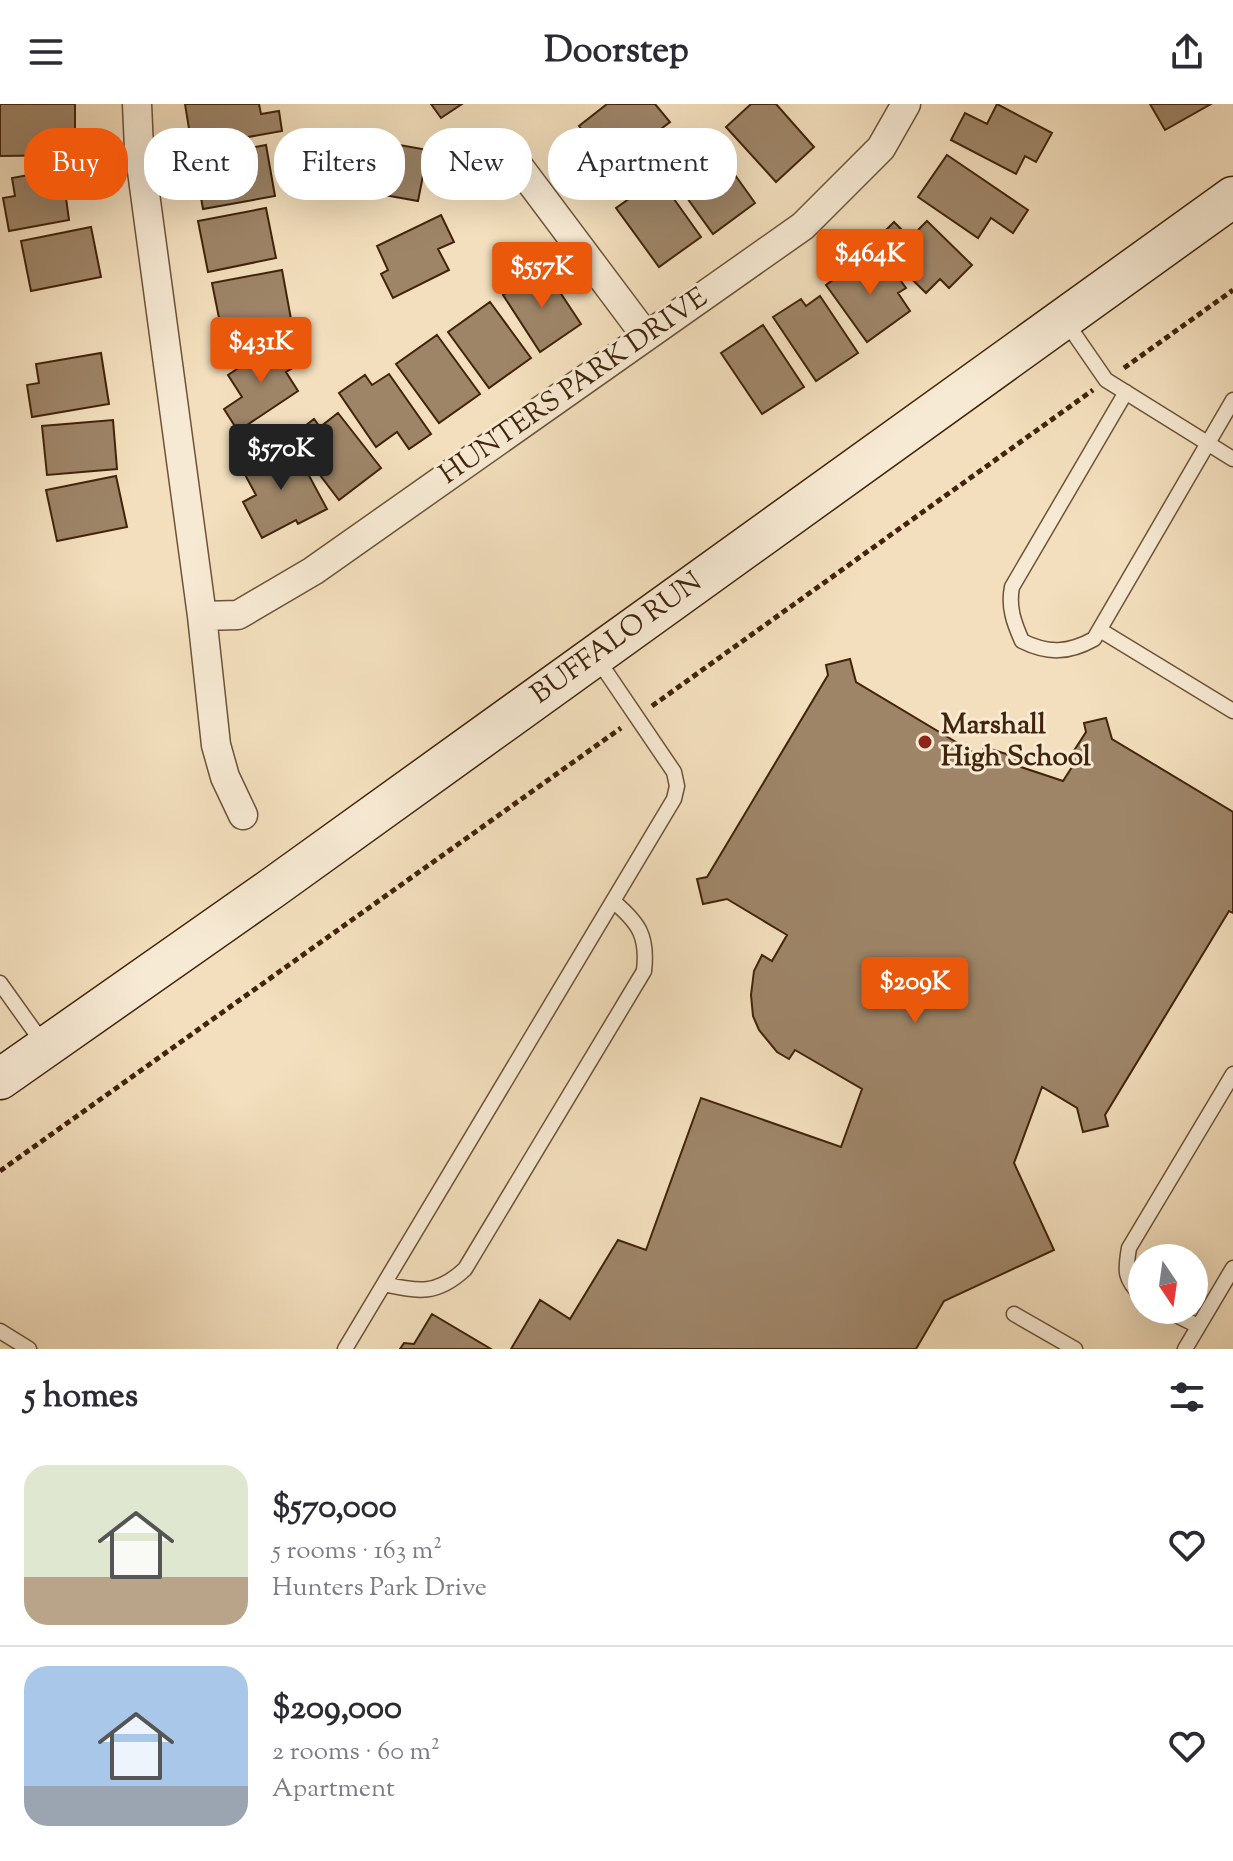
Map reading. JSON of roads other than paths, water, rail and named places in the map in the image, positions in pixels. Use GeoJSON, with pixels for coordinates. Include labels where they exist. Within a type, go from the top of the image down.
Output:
{"type":"FeatureCollection","features":[{"type":"Feature","properties":{"kind":"street"},"geometry":{"type":"LineString","coordinates":[[137,104],[139,149],[202,616],[216,745],[225,777],[243,815]]}},
{"type":"Feature","properties":{"kind":"street","name":"HUNTERS PARK DRIVE"},"geometry":{"type":"LineString","coordinates":[[202,616],[238,615],[313,571],[803,226],[881,148],[906,104]]}},
{"type":"Feature","properties":{"kind":"street"},"geometry":{"type":"LineString","coordinates":[[532,184],[646,336]]}},
{"type":"Feature","properties":{"kind":"street","name":"BUFFALO RUN"},"geometry":{"type":"LineString","coordinates":[[0,1079],[271,889],[1233,197]]}},
{"type":"Feature","properties":{"kind":"lane"},"geometry":{"type":"LineString","coordinates":[[1064,318],[1106,380],[1233,459]]}},
{"type":"Feature","properties":{"kind":"lane"},"geometry":{"type":"LineString","coordinates":[[1126,392],[1012,587],[1009,601],[1013,622],[1022,641],[1037,649],[1061,652],[1078,648],[1094,639],[1233,400]]}},
{"type":"Feature","properties":{"kind":"lane"},"geometry":{"type":"LineString","coordinates":[[1100,630],[1233,711]]}},
{"type":"Feature","properties":{"kind":"lane"},"geometry":{"type":"LineString","coordinates":[[345,1349],[674,799],[677,786],[674,772],[595,655]]}},
{"type":"Feature","properties":{"kind":"lane"},"geometry":{"type":"LineString","coordinates":[[384,1284],[418,1291],[453,1281],[465,1269],[644,971],[646,951],[641,932],[635,919],[613,901]]}},
{"type":"Feature","properties":{"kind":"lane"},"geometry":{"type":"LineString","coordinates":[[0,983],[46,1047]]}},
{"type":"Feature","properties":{"kind":"lane"},"geometry":{"type":"LineString","coordinates":[[1131,1244],[1233,1074]]}},
{"type":"Feature","properties":{"kind":"lane"},"geometry":{"type":"LineString","coordinates":[[1128,1255],[1128,1276]]}},
{"type":"Feature","properties":{"kind":"lane"},"geometry":{"type":"LineString","coordinates":[[1185,1349],[1233,1268]]}},
{"type":"Feature","properties":{"kind":"lane"},"geometry":{"type":"LineString","coordinates":[[1014,1314],[1075,1349]]}},
{"type":"Feature","properties":{"kind":"lane"},"geometry":{"type":"LineString","coordinates":[[1194,1324],[1198,1326]]}},
{"type":"Feature","properties":{"kind":"lane"},"geometry":{"type":"LineString","coordinates":[[0,1331],[29,1349]]}},
{"type":"Feature","properties":{"kind":"place","name":"Marshall High School"},"geometry":{"type":"Point","coordinates":[925,742]}}]}
